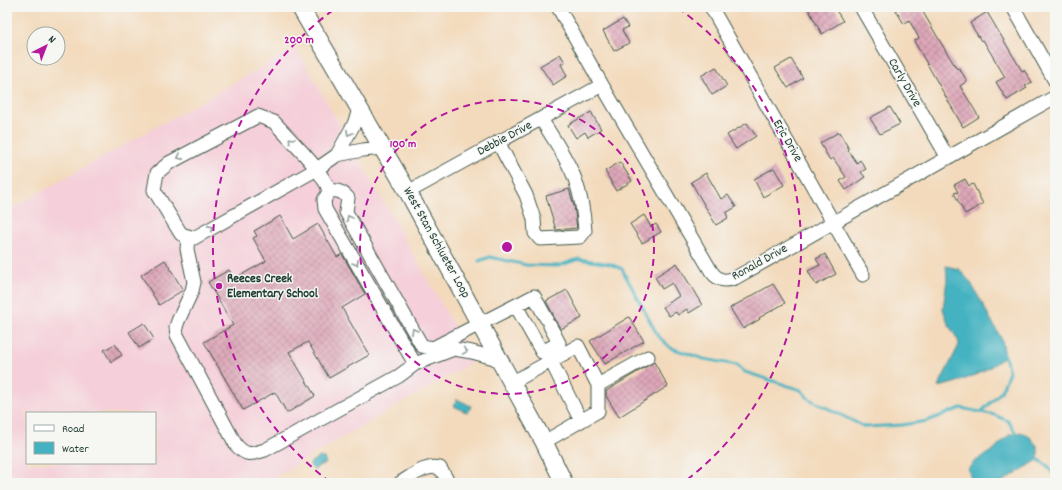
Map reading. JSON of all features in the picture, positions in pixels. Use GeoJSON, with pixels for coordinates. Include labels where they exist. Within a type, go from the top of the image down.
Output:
{"type":"FeatureCollection","features":[{"type":"Feature","properties":{"kind":"main road","name":"West Stan Schlueter Loop"},"geometry":{"type":"LineString","coordinates":[[300,7],[408,192],[544,442],[564,483]]}},
{"type":"Feature","properties":{"kind":"street","name":"Ronald Drive"},"geometry":{"type":"LineString","coordinates":[[558,7],[602,85],[716,278],[724,281],[736,278],[1055,97]]}},
{"type":"Feature","properties":{"kind":"street","name":"Eric Drive"},"geometry":{"type":"LineString","coordinates":[[711,7],[863,275]]}},
{"type":"Feature","properties":{"kind":"street","name":"Carly Drive"},"geometry":{"type":"LineString","coordinates":[[861,7],[948,158]]}},
{"type":"Feature","properties":{"kind":"street"},"geometry":{"type":"LineString","coordinates":[[1013,7],[1055,81]]}},
{"type":"Feature","properties":{"kind":"street","name":"Debbie Drive"},"geometry":{"type":"LineString","coordinates":[[408,192],[602,85]]}},
{"type":"Feature","properties":{"kind":"street"},"geometry":{"type":"LineString","coordinates":[[337,155],[354,124],[359,110]]}},
{"type":"Feature","properties":{"kind":"street"},"geometry":{"type":"LineString","coordinates":[[329,192],[327,185],[317,169],[274,122],[258,116],[169,163],[157,173],[154,190],[181,234],[194,238],[317,169],[337,155],[382,148]]}},
{"type":"Feature","properties":{"kind":"street"},"geometry":{"type":"LineString","coordinates":[[498,142],[526,196],[534,219],[535,233],[540,238],[580,237],[585,231],[583,210],[575,179],[563,155],[541,119]]}},
{"type":"Feature","properties":{"kind":"street"},"geometry":{"type":"LineString","coordinates":[[415,364],[325,209],[324,200],[329,192],[334,190],[339,191],[345,194],[348,198],[346,212],[422,346],[433,348],[534,296],[559,343],[542,352],[516,306]]}},
{"type":"Feature","properties":{"kind":"street"},"geometry":{"type":"LineString","coordinates":[[188,237],[187,249],[194,282],[192,291],[176,327],[177,335],[236,445],[244,453],[247,454],[265,450],[400,376],[415,364],[454,349],[498,358]]}},
{"type":"Feature","properties":{"kind":"street"},"geometry":{"type":"LineString","coordinates":[[511,383],[578,346],[598,385],[598,411],[544,442]]}},
{"type":"Feature","properties":{"kind":"street"},"geometry":{"type":"LineString","coordinates":[[598,385],[648,357]]}},
{"type":"Feature","properties":{"kind":"street"},"geometry":{"type":"LineString","coordinates":[[551,361],[581,421]]}},
{"type":"Feature","properties":{"kind":"street"},"geometry":{"type":"LineString","coordinates":[[400,483],[427,468],[434,466],[440,468],[449,483]]}},
{"type":"Feature","properties":{"kind":"shaded area","name":"Reeces Creek Elementary School"},"geometry":{"type":"Polygon","coordinates":[[[296,48],[474,361],[264,483],[7,483],[7,211],[296,48]]]}},
{"type":"Feature","properties":{"kind":"water"},"geometry":{"type":"Polygon","coordinates":[[[946,266],[959,269],[971,283],[1002,340],[1005,356],[998,362],[974,376],[938,387],[959,345],[958,340],[948,324],[943,309],[947,279],[946,266]]]}},
{"type":"Feature","properties":{"kind":"water"},"geometry":{"type":"Polygon","coordinates":[[[457,399],[471,406],[468,413],[454,406],[457,399]]]}},
{"type":"Feature","properties":{"kind":"water"},"geometry":{"type":"Polygon","coordinates":[[[1021,432],[1030,437],[1038,447],[1038,460],[1000,483],[972,483],[968,469],[974,462],[993,450],[1009,435],[1021,432]]]}},
{"type":"Feature","properties":{"kind":"water"},"geometry":{"type":"Polygon","coordinates":[[[319,457],[324,458],[326,463],[320,465],[316,469],[313,469],[310,466],[311,462],[319,457]]]}},
{"type":"Feature","properties":{"kind":"building"},"geometry":{"type":"Polygon","coordinates":[[[807,7],[834,7],[843,21],[822,34],[807,7]]]}},
{"type":"Feature","properties":{"kind":"building"},"geometry":{"type":"Polygon","coordinates":[[[894,7],[920,7],[957,69],[959,68],[967,81],[960,86],[979,117],[963,127],[914,41],[919,38],[909,20],[904,24],[894,7]]]}},
{"type":"Feature","properties":{"kind":"building"},"geometry":{"type":"Polygon","coordinates":[[[987,12],[1022,71],[1024,70],[1032,82],[1025,86],[1027,88],[1007,100],[996,82],[1005,77],[983,40],[981,41],[970,23],[987,12]]]}},
{"type":"Feature","properties":{"kind":"building"},"geometry":{"type":"Polygon","coordinates":[[[623,19],[628,27],[622,30],[629,43],[614,51],[603,31],[623,19]]]}},
{"type":"Feature","properties":{"kind":"building"},"geometry":{"type":"Polygon","coordinates":[[[560,54],[565,62],[561,64],[567,76],[553,85],[540,66],[560,54]]]}},
{"type":"Feature","properties":{"kind":"building"},"geometry":{"type":"Polygon","coordinates":[[[791,59],[803,78],[788,88],[775,68],[791,59]]]}},
{"type":"Feature","properties":{"kind":"building"},"geometry":{"type":"Polygon","coordinates":[[[716,67],[727,86],[712,95],[701,76],[716,67]]]}},
{"type":"Feature","properties":{"kind":"building"},"geometry":{"type":"Polygon","coordinates":[[[890,107],[900,124],[880,134],[870,118],[890,107]]]}},
{"type":"Feature","properties":{"kind":"building"},"geometry":{"type":"Polygon","coordinates":[[[591,112],[601,129],[588,137],[585,132],[576,138],[568,125],[591,112]]]}},
{"type":"Feature","properties":{"kind":"building"},"geometry":{"type":"Polygon","coordinates":[[[747,123],[756,136],[736,149],[727,135],[747,123]]]}},
{"type":"Feature","properties":{"kind":"building"},"geometry":{"type":"Polygon","coordinates":[[[839,132],[849,149],[848,150],[857,163],[860,160],[866,169],[861,172],[865,177],[846,190],[840,181],[846,177],[833,158],[830,160],[820,143],[839,132]]]}},
{"type":"Feature","properties":{"kind":"building"},"geometry":{"type":"Polygon","coordinates":[[[620,162],[632,181],[616,191],[605,171],[620,162]]]}},
{"type":"Feature","properties":{"kind":"building"},"geometry":{"type":"Polygon","coordinates":[[[774,168],[784,185],[763,197],[754,179],[774,168]]]}},
{"type":"Feature","properties":{"kind":"building"},"geometry":{"type":"Polygon","coordinates":[[[706,173],[721,199],[728,195],[736,207],[726,213],[728,218],[716,225],[691,182],[706,173]]]}},
{"type":"Feature","properties":{"kind":"building"},"geometry":{"type":"Polygon","coordinates":[[[965,179],[969,186],[973,184],[983,204],[965,214],[954,193],[958,192],[954,185],[965,179]]]}},
{"type":"Feature","properties":{"kind":"building"},"geometry":{"type":"Polygon","coordinates":[[[569,189],[574,206],[577,228],[556,230],[546,196],[569,189]]]}},
{"type":"Feature","properties":{"kind":"building"},"geometry":{"type":"Polygon","coordinates":[[[644,215],[651,227],[656,224],[661,232],[642,243],[630,224],[644,215]]]}},
{"type":"Feature","properties":{"kind":"building"},"geometry":{"type":"Polygon","coordinates":[[[280,216],[293,239],[318,224],[337,257],[342,254],[365,294],[342,308],[369,355],[329,378],[308,342],[289,352],[315,396],[287,413],[275,392],[243,410],[204,342],[233,325],[208,282],[229,270],[234,279],[266,261],[253,238],[257,236],[254,231],[280,216]]]}},
{"type":"Feature","properties":{"kind":"building"},"geometry":{"type":"Polygon","coordinates":[[[825,254],[836,274],[816,285],[808,271],[820,265],[816,259],[825,254]]]}},
{"type":"Feature","properties":{"kind":"building"},"geometry":{"type":"Polygon","coordinates":[[[165,260],[183,290],[159,305],[141,275],[165,260]]]}},
{"type":"Feature","properties":{"kind":"building"},"geometry":{"type":"Polygon","coordinates":[[[677,263],[702,305],[689,313],[687,309],[678,315],[676,312],[669,316],[663,307],[679,296],[672,283],[662,289],[655,277],[677,263]]]}},
{"type":"Feature","properties":{"kind":"building"},"geometry":{"type":"Polygon","coordinates":[[[773,284],[785,303],[743,329],[730,308],[773,284]]]}},
{"type":"Feature","properties":{"kind":"building"},"geometry":{"type":"Polygon","coordinates":[[[567,290],[582,318],[561,329],[554,319],[546,301],[567,290]]]}},
{"type":"Feature","properties":{"kind":"building"},"geometry":{"type":"Polygon","coordinates":[[[629,317],[644,341],[605,364],[590,341],[629,317]]]}},
{"type":"Feature","properties":{"kind":"building"},"geometry":{"type":"Polygon","coordinates":[[[144,323],[154,339],[139,348],[129,332],[144,323]]]}},
{"type":"Feature","properties":{"kind":"building"},"geometry":{"type":"Polygon","coordinates":[[[115,344],[122,355],[111,362],[104,350],[115,344]]]}},
{"type":"Feature","properties":{"kind":"building"},"geometry":{"type":"Polygon","coordinates":[[[654,362],[668,386],[619,417],[606,396],[606,391],[654,362]]]}},
{"type":"Feature","properties":{"kind":"waterway"},"geometry":{"type":"LineString","coordinates":[[479,261],[490,257],[526,265],[558,266],[579,259],[610,264],[622,269],[658,336],[671,348],[704,359],[737,365],[745,372],[801,390],[809,399],[865,427],[902,425],[927,421],[961,408],[995,415],[1008,421],[1017,435]]}},
{"type":"Feature","properties":{"kind":"waterway"},"geometry":{"type":"LineString","coordinates":[[981,412],[1001,392],[1009,372],[1005,356]]}},
{"type":"Feature","properties":{"kind":"waterway"},"geometry":{"type":"LineString","coordinates":[[1036,458],[1049,467],[1055,478]]}},
{"type":"Feature","properties":{"kind":"place","name":"Reeces Creek Elementary School"},"geometry":{"type":"Point","coordinates":[219,286]}}]}
